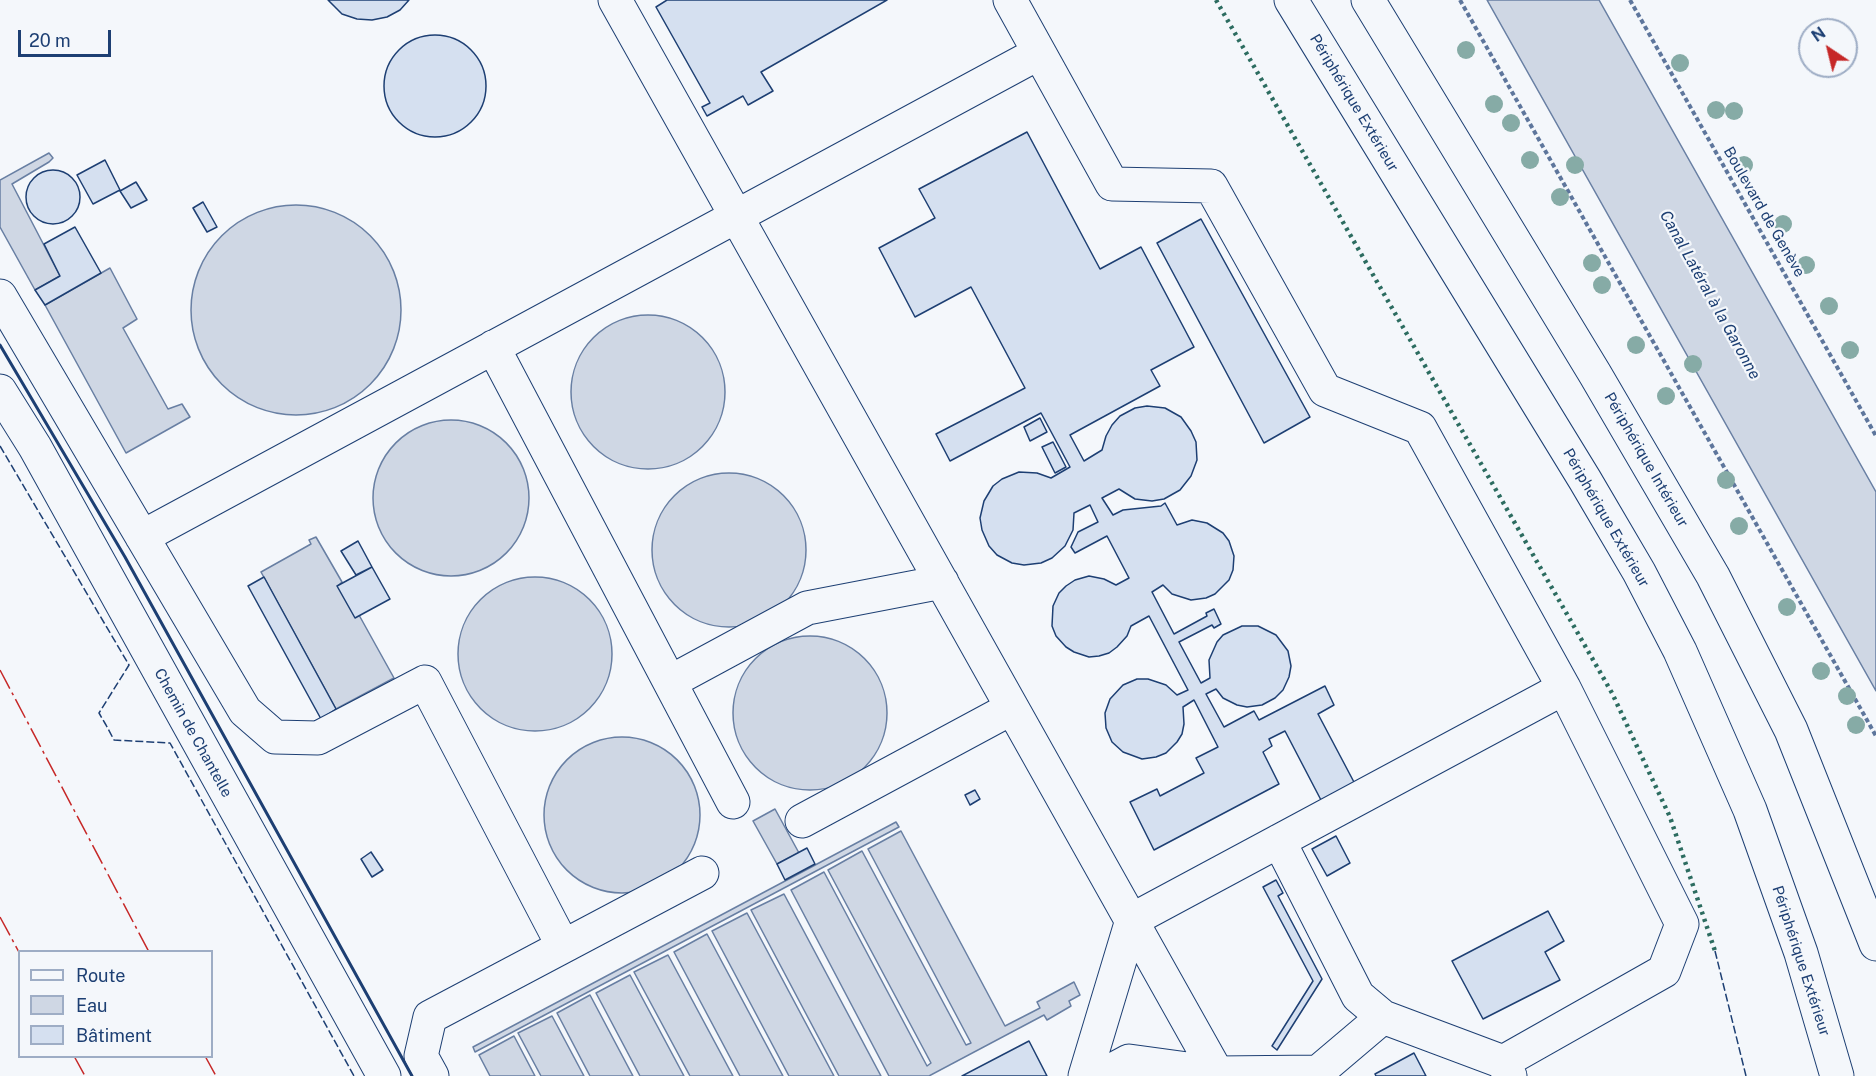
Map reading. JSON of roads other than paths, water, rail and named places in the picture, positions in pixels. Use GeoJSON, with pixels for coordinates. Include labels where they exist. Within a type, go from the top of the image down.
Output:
{"type":"FeatureCollection","features":[{"type":"Feature","properties":{"kind":"main road"},"geometry":{"type":"LineString","coordinates":[[615,0],[1217,1072]]}},
{"type":"Feature","properties":{"kind":"main road"},"geometry":{"type":"LineString","coordinates":[[1010,0],[1112,184],[1211,186],[1325,390],[1420,428],[1564,688],[1682,924],[1664,971],[1507,1069],[1383,1017],[1358,996],[1279,841]]}},
{"type":"Feature","properties":{"kind":"main road","name":"Périphérique Extérieur"},"geometry":{"type":"LineString","coordinates":[[1291,0],[1615,531],[1680,651],[1750,810],[1801,953],[1837,1076]]}},
{"type":"Feature","properties":{"kind":"main road","name":"Périphérique Intérieur"},"geometry":{"type":"LineString","coordinates":[[1368,0],[1595,374],[1713,576],[1791,730],[1876,944]]}},
{"type":"Feature","properties":{"kind":"main road"},"geometry":{"type":"LineString","coordinates":[[142,537],[1039,53]]}},
{"type":"Feature","properties":{"kind":"main road"},"geometry":{"type":"LineString","coordinates":[[0,296],[245,711],[275,737],[318,738],[425,682],[563,946]]}},
{"type":"Feature","properties":{"kind":"main road"},"geometry":{"type":"LineString","coordinates":[[493,347],[734,802]]}},
{"type":"Feature","properties":{"kind":"main road","name":"Chemin de Chantelle"},"geometry":{"type":"LineString","coordinates":[[0,391],[35,447],[384,1076]]}},
{"type":"Feature","properties":{"kind":"main road"},"geometry":{"type":"LineString","coordinates":[[670,682],[807,608],[942,582]]}},
{"type":"Feature","properties":{"kind":"main road"},"geometry":{"type":"LineString","coordinates":[[1085,1076],[1131,920],[1564,688]]}},
{"type":"Feature","properties":{"kind":"main road"},"geometry":{"type":"LineString","coordinates":[[802,821],[1012,708]]}},
{"type":"Feature","properties":{"kind":"main road"},"geometry":{"type":"LineString","coordinates":[[432,1076],[421,1056],[430,1017],[702,873]]}},
{"type":"Feature","properties":{"kind":"main road"},"geometry":{"type":"LineString","coordinates":[[1101,1076],[1129,1061],[1217,1072],[1318,1072],[1383,1017]]}},
{"type":"Feature","properties":{"kind":"water","name":"Canal Latéral à la Garonne"},"geometry":{"type":"Polygon","coordinates":[[[1487,0],[1599,0],[1876,492],[1876,691],[1487,0]]]}},
{"type":"Feature","properties":{"kind":"water"},"geometry":{"type":"Polygon","coordinates":[[[49,153],[53,158],[49,162],[12,184],[60,276],[35,290],[0,227],[0,180],[49,153]]]}},
{"type":"Feature","properties":{"kind":"water"},"geometry":{"type":"Polygon","coordinates":[[[296,205],[316,207],[336,213],[354,223],[370,236],[383,252],[393,270],[399,290],[401,310],[399,330],[393,350],[383,368],[370,384],[354,397],[336,407],[316,413],[296,415],[276,413],[256,407],[238,397],[222,384],[209,368],[199,350],[193,330],[191,310],[193,290],[199,270],[209,252],[222,236],[238,223],[256,213],[276,207],[296,205]]]}},
{"type":"Feature","properties":{"kind":"water"},"geometry":{"type":"Polygon","coordinates":[[[110,268],[137,319],[123,328],[168,409],[182,404],[190,417],[126,453],[45,305],[110,268]]]}},
{"type":"Feature","properties":{"kind":"water"},"geometry":{"type":"Polygon","coordinates":[[[648,315],[677,321],[691,328],[702,338],[712,349],[719,363],[725,392],[719,421],[712,435],[702,446],[691,456],[677,463],[648,469],[619,463],[605,456],[594,446],[584,435],[577,421],[571,392],[577,363],[584,349],[594,338],[605,328],[619,321],[648,315]]]}},
{"type":"Feature","properties":{"kind":"water"},"geometry":{"type":"Polygon","coordinates":[[[451,420],[481,426],[506,443],[523,468],[529,498],[523,528],[506,553],[481,570],[451,576],[421,570],[396,553],[379,528],[373,498],[379,468],[396,443],[421,426],[451,420]]]}},
{"type":"Feature","properties":{"kind":"water"},"geometry":{"type":"Polygon","coordinates":[[[729,473],[758,479],[772,486],[783,496],[793,507],[800,521],[806,550],[800,579],[793,593],[783,604],[772,614],[758,621],[729,627],[700,621],[686,614],[675,604],[665,593],[658,579],[652,550],[658,521],[665,507],[675,496],[686,486],[700,479],[729,473]]]}},
{"type":"Feature","properties":{"kind":"water"},"geometry":{"type":"Polygon","coordinates":[[[316,537],[342,582],[338,586],[359,615],[394,678],[336,709],[261,572],[311,544],[309,540],[316,537]]]}},
{"type":"Feature","properties":{"kind":"water"},"geometry":{"type":"Polygon","coordinates":[[[535,577],[565,582],[590,599],[607,624],[612,654],[607,684],[590,709],[565,726],[535,731],[505,726],[480,709],[463,684],[458,654],[463,624],[480,599],[505,582],[535,577]]]}},
{"type":"Feature","properties":{"kind":"water"},"geometry":{"type":"Polygon","coordinates":[[[810,636],[840,641],[865,658],[882,683],[887,713],[882,743],[865,768],[840,785],[810,790],[780,785],[755,768],[738,743],[733,713],[738,683],[755,658],[780,641],[810,636]]]}},
{"type":"Feature","properties":{"kind":"water"},"geometry":{"type":"Polygon","coordinates":[[[622,737],[652,743],[677,760],[694,785],[700,815],[694,845],[677,870],[652,887],[622,893],[592,887],[567,870],[550,845],[544,815],[550,785],[567,760],[592,743],[622,737]]]}},
{"type":"Feature","properties":{"kind":"water"},"geometry":{"type":"Polygon","coordinates":[[[775,809],[799,853],[777,864],[753,821],[775,809]]]}},
{"type":"Feature","properties":{"kind":"water"},"geometry":{"type":"Polygon","coordinates":[[[896,822],[899,827],[475,1052],[473,1047],[896,822]]]}},
{"type":"Feature","properties":{"kind":"water"},"geometry":{"type":"Polygon","coordinates":[[[901,831],[1005,1026],[1040,1008],[1037,1002],[1074,982],[1080,995],[1069,1001],[1071,1006],[1047,1020],[1044,1015],[929,1076],[889,1076],[791,890],[824,872],[927,1066],[931,1063],[828,870],[862,851],[966,1045],[971,1043],[868,849],[901,831]]]}},
{"type":"Feature","properties":{"kind":"water"},"geometry":{"type":"Polygon","coordinates":[[[784,894],[881,1076],[839,1076],[751,910],[784,894]]]}},
{"type":"Feature","properties":{"kind":"water"},"geometry":{"type":"Polygon","coordinates":[[[747,913],[834,1076],[789,1076],[712,931],[747,913]]]}},
{"type":"Feature","properties":{"kind":"water"},"geometry":{"type":"Polygon","coordinates":[[[707,934],[783,1076],[740,1076],[674,952],[707,934]]]}},
{"type":"Feature","properties":{"kind":"water"},"geometry":{"type":"Polygon","coordinates":[[[668,955],[733,1076],[690,1076],[634,972],[668,955]]]}},
{"type":"Feature","properties":{"kind":"water"},"geometry":{"type":"Polygon","coordinates":[[[630,975],[684,1076],[640,1076],[596,993],[630,975]]]}},
{"type":"Feature","properties":{"kind":"water"},"geometry":{"type":"Polygon","coordinates":[[[590,995],[633,1076],[590,1076],[557,1013],[590,995]]]}},
{"type":"Feature","properties":{"kind":"water"},"geometry":{"type":"Polygon","coordinates":[[[552,1016],[584,1076],[541,1076],[518,1033],[552,1016]]]}},
{"type":"Feature","properties":{"kind":"water"},"geometry":{"type":"Polygon","coordinates":[[[514,1036],[535,1076],[490,1076],[479,1055],[514,1036]]]}}]}
